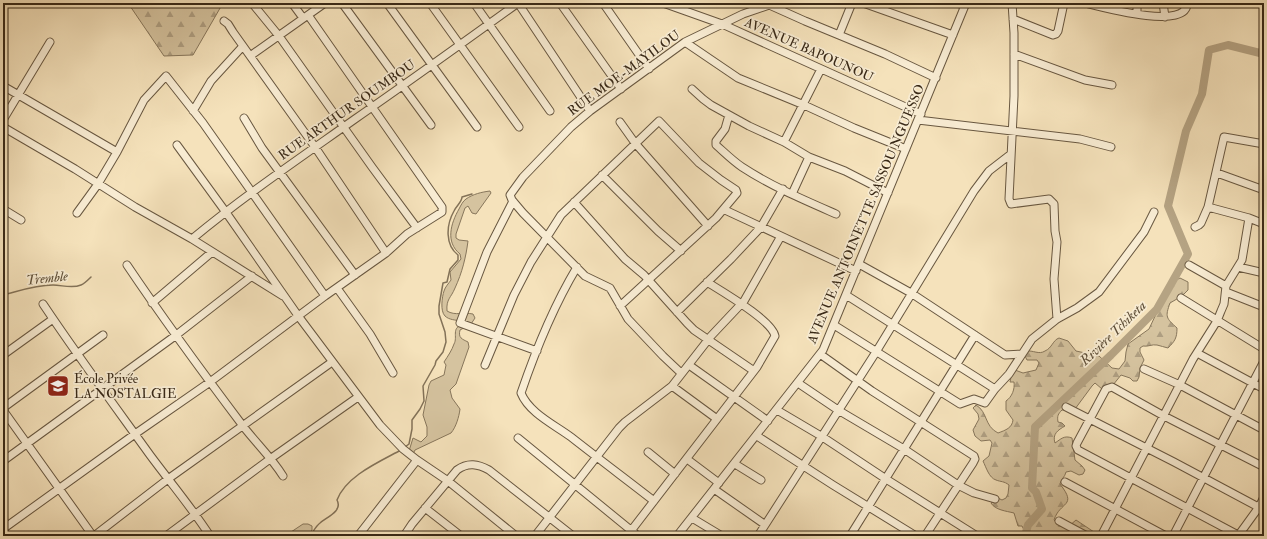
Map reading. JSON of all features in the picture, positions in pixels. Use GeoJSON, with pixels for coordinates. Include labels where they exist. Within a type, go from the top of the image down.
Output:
{"type":"FeatureCollection","features":[{"type":"Feature","properties":{"kind":"street"},"geometry":{"type":"LineString","coordinates":[[252,3],[279,36],[417,228]]}},
{"type":"Feature","properties":{"kind":"street"},"geometry":{"type":"LineString","coordinates":[[3,529],[210,382],[299,317],[325,296],[386,253],[401,239],[442,212],[442,207],[373,107],[306,16],[292,3]]}},
{"type":"Feature","properties":{"kind":"street"},"geometry":{"type":"LineString","coordinates":[[250,56],[325,3]]}},
{"type":"Feature","properties":{"kind":"street"},"geometry":{"type":"LineString","coordinates":[[342,3],[431,125]]}},
{"type":"Feature","properties":{"kind":"street"},"geometry":{"type":"LineString","coordinates":[[387,3],[477,127]]}},
{"type":"Feature","properties":{"kind":"street"},"geometry":{"type":"LineString","coordinates":[[430,3],[519,127]]}},
{"type":"Feature","properties":{"kind":"street"},"geometry":{"type":"LineString","coordinates":[[474,3],[550,110]]}},
{"type":"Feature","properties":{"kind":"street"},"geometry":{"type":"LineString","coordinates":[[518,3],[590,111]]}},
{"type":"Feature","properties":{"kind":"street","name":"RUE ARTHUR SOUMBOU"},"geometry":{"type":"LineString","coordinates":[[192,239],[225,211],[280,171],[373,107],[518,3]]}},
{"type":"Feature","properties":{"kind":"street"},"geometry":{"type":"LineString","coordinates":[[560,3],[621,89]]}},
{"type":"Feature","properties":{"kind":"street"},"geometry":{"type":"LineString","coordinates":[[603,3],[649,69]]}},
{"type":"Feature","properties":{"kind":"street","name":"AVENUE BAPOUNOU"},"geometry":{"type":"LineString","coordinates":[[663,3],[722,24],[821,69],[919,117],[1012,132],[1080,140],[1111,146]]}},
{"type":"Feature","properties":{"kind":"street"},"geometry":{"type":"LineString","coordinates":[[684,11],[686,3]]}},
{"type":"Feature","properties":{"kind":"street"},"geometry":{"type":"LineString","coordinates":[[839,35],[852,3]]}},
{"type":"Feature","properties":{"kind":"street"},"geometry":{"type":"LineString","coordinates":[[862,3],[953,35]]}},
{"type":"Feature","properties":{"kind":"street"},"geometry":{"type":"LineString","coordinates":[[957,3],[966,5]]}},
{"type":"Feature","properties":{"kind":"street"},"geometry":{"type":"LineString","coordinates":[[1012,3],[1014,96],[1009,199],[1012,204],[1049,199],[1054,204],[1055,230],[1058,242],[1054,280],[1058,318]]}},
{"type":"Feature","properties":{"kind":"street"},"geometry":{"type":"LineString","coordinates":[[1013,19],[1053,35],[1058,31],[1064,3]]}},
{"type":"Feature","properties":{"kind":"street"},"geometry":{"type":"LineString","coordinates":[[1085,3],[1129,13],[1165,17],[1183,13],[1187,8],[1187,3]]}},
{"type":"Feature","properties":{"kind":"street"},"geometry":{"type":"LineString","coordinates":[[1137,3],[1138,14]]}},
{"type":"Feature","properties":{"kind":"street"},"geometry":{"type":"LineString","coordinates":[[1163,3],[1165,17]]}},
{"type":"Feature","properties":{"kind":"street"},"geometry":{"type":"LineString","coordinates":[[770,4],[936,78]]}},
{"type":"Feature","properties":{"kind":"street","name":"RUE MOE-MAYILOU"},"geometry":{"type":"LineString","coordinates":[[497,336],[460,323],[486,252],[511,198],[523,177],[571,127],[590,111],[686,42],[743,14],[770,4]]}},
{"type":"Feature","properties":{"kind":"street","name":"AVENUE ANTOINETTE SASSOU NGUESSO"},"geometry":{"type":"LineString","coordinates":[[677,536],[822,352],[966,5]]}},
{"type":"Feature","properties":{"kind":"street"},"geometry":{"type":"LineString","coordinates":[[224,21],[228,24],[315,147],[386,253]]}},
{"type":"Feature","properties":{"kind":"street"},"geometry":{"type":"LineString","coordinates":[[3,120],[50,42]]}},
{"type":"Feature","properties":{"kind":"street"},"geometry":{"type":"LineString","coordinates":[[686,42],[738,78],[906,149]]}},
{"type":"Feature","properties":{"kind":"street"},"geometry":{"type":"LineString","coordinates":[[193,111],[211,81],[243,46]]}},
{"type":"Feature","properties":{"kind":"street"},"geometry":{"type":"LineString","coordinates":[[1014,54],[1085,80],[1112,85]]}},
{"type":"Feature","properties":{"kind":"street"},"geometry":{"type":"LineString","coordinates":[[784,142],[821,69]]}},
{"type":"Feature","properties":{"kind":"street"},"geometry":{"type":"LineString","coordinates":[[77,213],[98,184],[117,152],[144,100],[166,76],[193,111],[325,296]]}},
{"type":"Feature","properties":{"kind":"street"},"geometry":{"type":"LineString","coordinates":[[3,86],[117,152]]}},
{"type":"Feature","properties":{"kind":"street"},"geometry":{"type":"LineString","coordinates":[[692,89],[703,99],[729,115],[784,142],[809,157],[845,171],[888,193]]}},
{"type":"Feature","properties":{"kind":"street"},"geometry":{"type":"LineString","coordinates":[[729,115],[724,131],[716,141],[716,146],[741,166],[792,194],[836,214]]}},
{"type":"Feature","properties":{"kind":"street"},"geometry":{"type":"LineString","coordinates":[[244,118],[262,148],[355,275]]}},
{"type":"Feature","properties":{"kind":"street"},"geometry":{"type":"LineString","coordinates":[[485,365],[514,295],[547,236],[561,215],[659,120],[699,163],[737,191],[737,193],[725,210],[620,306]]}},
{"type":"Feature","properties":{"kind":"street"},"geometry":{"type":"LineString","coordinates":[[620,122],[634,143],[708,226]]}},
{"type":"Feature","properties":{"kind":"street"},"geometry":{"type":"LineString","coordinates":[[3,128],[192,239],[287,298]]}},
{"type":"Feature","properties":{"kind":"street"},"geometry":{"type":"LineString","coordinates":[[1195,227],[1199,225],[1208,207],[1224,137],[1264,144]]}},
{"type":"Feature","properties":{"kind":"street"},"geometry":{"type":"LineString","coordinates":[[177,145],[287,298],[299,317],[358,397],[386,431],[417,460],[448,481],[516,536]]}},
{"type":"Feature","properties":{"kind":"street"},"geometry":{"type":"LineString","coordinates":[[758,536],[764,524],[876,352],[981,180],[989,171],[1011,154]]}},
{"type":"Feature","properties":{"kind":"street"},"geometry":{"type":"LineString","coordinates":[[792,194],[809,157]]}},
{"type":"Feature","properties":{"kind":"street"},"geometry":{"type":"LineString","coordinates":[[1217,173],[1264,190]]}},
{"type":"Feature","properties":{"kind":"street"},"geometry":{"type":"LineString","coordinates":[[602,175],[658,231],[681,251]]}},
{"type":"Feature","properties":{"kind":"street"},"geometry":{"type":"LineString","coordinates":[[677,312],[731,260],[761,227],[783,189]]}},
{"type":"Feature","properties":{"kind":"street"},"geometry":{"type":"LineString","coordinates":[[511,198],[590,279],[610,288],[628,319],[643,336],[681,373]]}},
{"type":"Feature","properties":{"kind":"street"},"geometry":{"type":"LineString","coordinates":[[574,202],[625,259],[649,281],[694,330],[754,371]]}},
{"type":"Feature","properties":{"kind":"street"},"geometry":{"type":"LineString","coordinates":[[1208,207],[1249,218],[1264,224]]}},
{"type":"Feature","properties":{"kind":"street"},"geometry":{"type":"LineString","coordinates":[[3,209],[20,220]]}},
{"type":"Feature","properties":{"kind":"street"},"geometry":{"type":"LineString","coordinates":[[725,210],[781,236],[857,267],[911,293],[1005,355],[1021,354]]}},
{"type":"Feature","properties":{"kind":"street"},"geometry":{"type":"LineString","coordinates":[[834,325],[960,404],[974,399],[985,403],[995,389],[1004,380],[1032,339],[1058,318],[1077,308],[1099,292],[1144,232],[1154,212]]}},
{"type":"Feature","properties":{"kind":"street"},"geometry":{"type":"LineString","coordinates":[[1101,536],[1148,448],[1196,352],[1217,320],[1224,304],[1226,289],[1242,260],[1249,218]]}},
{"type":"Feature","properties":{"kind":"street"},"geometry":{"type":"LineString","coordinates":[[535,536],[625,422],[672,386],[708,340],[741,304],[781,236]]}},
{"type":"Feature","properties":{"kind":"street"},"geometry":{"type":"LineString","coordinates":[[152,303],[212,252]]}},
{"type":"Feature","properties":{"kind":"street"},"geometry":{"type":"LineString","coordinates":[[126,265],[175,336],[283,476]]}},
{"type":"Feature","properties":{"kind":"street"},"geometry":{"type":"LineString","coordinates":[[1189,266],[1226,289],[1264,307]]}},
{"type":"Feature","properties":{"kind":"street"},"geometry":{"type":"LineString","coordinates":[[577,267],[562,292],[521,393],[523,398],[540,415],[654,501]]}},
{"type":"Feature","properties":{"kind":"street"},"geometry":{"type":"LineString","coordinates":[[1238,267],[1264,273]]}},
{"type":"Feature","properties":{"kind":"street"},"geometry":{"type":"LineString","coordinates":[[3,461],[175,336],[252,276]]}},
{"type":"Feature","properties":{"kind":"street"},"geometry":{"type":"LineString","coordinates":[[629,533],[754,371],[775,336],[774,333],[754,312],[707,282]]}},
{"type":"Feature","properties":{"kind":"street"},"geometry":{"type":"LineString","coordinates":[[337,288],[370,334],[393,373]]}},
{"type":"Feature","properties":{"kind":"street"},"geometry":{"type":"LineString","coordinates":[[846,295],[893,323],[995,389]]}},
{"type":"Feature","properties":{"kind":"street"},"geometry":{"type":"LineString","coordinates":[[1181,298],[1264,349]]}},
{"type":"Feature","properties":{"kind":"street"},"geometry":{"type":"LineString","coordinates":[[42,304],[77,355],[168,479],[196,514],[210,536]]}},
{"type":"Feature","properties":{"kind":"street"},"geometry":{"type":"LineString","coordinates":[[3,355],[53,319]]}},
{"type":"Feature","properties":{"kind":"street"},"geometry":{"type":"LineString","coordinates":[[103,335],[3,409],[94,536],[168,479],[332,362]]}},
{"type":"Feature","properties":{"kind":"street"},"geometry":{"type":"LineString","coordinates":[[497,336],[537,351]]}},
{"type":"Feature","properties":{"kind":"street"},"geometry":{"type":"LineString","coordinates":[[850,536],[975,336]]}},
{"type":"Feature","properties":{"kind":"street"},"geometry":{"type":"LineString","coordinates":[[822,352],[872,391],[974,456],[975,460],[973,464],[925,536]]}},
{"type":"Feature","properties":{"kind":"street"},"geometry":{"type":"LineString","coordinates":[[1196,352],[1264,389]]}},
{"type":"Feature","properties":{"kind":"street"},"geometry":{"type":"LineString","coordinates":[[1173,536],[1264,361]]}},
{"type":"Feature","properties":{"kind":"street"},"geometry":{"type":"LineString","coordinates":[[689,365],[768,421]]}},
{"type":"Feature","properties":{"kind":"street"},"geometry":{"type":"LineString","coordinates":[[1144,369],[1180,385],[1264,430]]}},
{"type":"Feature","properties":{"kind":"street"},"geometry":{"type":"LineString","coordinates":[[798,383],[838,410],[904,449],[958,486],[974,493],[995,499]]}},
{"type":"Feature","properties":{"kind":"street"},"geometry":{"type":"LineString","coordinates":[[672,386],[717,419]]}},
{"type":"Feature","properties":{"kind":"street"},"geometry":{"type":"LineString","coordinates":[[1264,467],[1164,416],[1112,387],[1106,389],[1089,418],[1076,446],[1078,450],[1239,536],[1261,508],[1264,497]]}},
{"type":"Feature","properties":{"kind":"street"},"geometry":{"type":"LineString","coordinates":[[166,536],[270,459],[358,397]]}},
{"type":"Feature","properties":{"kind":"street"},"geometry":{"type":"LineString","coordinates":[[1066,407],[1148,448],[1261,508]]}},
{"type":"Feature","properties":{"kind":"street"},"geometry":{"type":"LineString","coordinates":[[777,410],[821,436],[977,536]]}},
{"type":"Feature","properties":{"kind":"street"},"geometry":{"type":"LineString","coordinates":[[756,436],[916,536]]}},
{"type":"Feature","properties":{"kind":"street"},"geometry":{"type":"LineString","coordinates":[[518,438],[576,485],[629,533],[638,536]]}},
{"type":"Feature","properties":{"kind":"street"},"geometry":{"type":"LineString","coordinates":[[648,452],[675,474]]}},
{"type":"Feature","properties":{"kind":"street"},"geometry":{"type":"LineString","coordinates":[[687,459],[719,483]]}},
{"type":"Feature","properties":{"kind":"street"},"geometry":{"type":"LineString","coordinates":[[358,536],[417,460]]}},
{"type":"Feature","properties":{"kind":"street"},"geometry":{"type":"LineString","coordinates":[[735,464],[761,480]]}},
{"type":"Feature","properties":{"kind":"street"},"geometry":{"type":"LineString","coordinates":[[404,536],[457,470],[464,465],[480,466],[489,470],[574,536]]}},
{"type":"Feature","properties":{"kind":"street"},"geometry":{"type":"LineString","coordinates":[[1065,482],[1166,536]]}},
{"type":"Feature","properties":{"kind":"street"},"geometry":{"type":"LineString","coordinates":[[714,489],[764,524]]}},
{"type":"Feature","properties":{"kind":"street"},"geometry":{"type":"LineString","coordinates":[[425,508],[461,536]]}},
{"type":"Feature","properties":{"kind":"street"},"geometry":{"type":"LineString","coordinates":[[692,518],[722,536]]}},
{"type":"Feature","properties":{"kind":"street"},"geometry":{"type":"LineString","coordinates":[[1059,521],[1087,536]]}},
{"type":"Feature","properties":{"kind":"green space"},"geometry":{"type":"Polygon","coordinates":[[[128,3],[223,3],[193,55],[164,56],[128,3]]]}},
{"type":"Feature","properties":{"kind":"green space"},"geometry":{"type":"Polygon","coordinates":[[[490,191],[491,193],[476,214],[472,213],[468,206],[465,208],[456,234],[456,238],[459,240],[468,241],[462,271],[448,301],[447,311],[453,313],[473,314],[475,318],[471,324],[460,330],[461,338],[468,342],[469,347],[456,384],[450,390],[452,398],[460,409],[458,419],[451,433],[415,450],[413,454],[409,451],[413,438],[421,442],[427,436],[427,427],[423,415],[429,385],[431,381],[444,375],[446,365],[444,362],[455,341],[456,330],[462,325],[461,321],[445,316],[443,314],[442,307],[444,291],[451,280],[450,272],[461,259],[460,254],[452,244],[452,226],[456,214],[465,200],[469,197],[490,191]]]}},
{"type":"Feature","properties":{"kind":"green space"},"geometry":{"type":"Polygon","coordinates":[[[1180,278],[1188,282],[1188,290],[1182,296],[1170,303],[1168,308],[1168,317],[1177,328],[1176,337],[1170,346],[1168,348],[1155,345],[1143,346],[1140,348],[1140,352],[1144,360],[1140,368],[1137,381],[1133,381],[1130,378],[1121,375],[1113,385],[1102,389],[1095,383],[1075,409],[1062,410],[1058,415],[1058,422],[1065,426],[1055,435],[1055,443],[1065,437],[1072,438],[1075,460],[1085,470],[1083,474],[1079,475],[1071,471],[1066,472],[1060,484],[1068,497],[1068,500],[1054,520],[1057,523],[1069,526],[1076,520],[1094,532],[1096,536],[1027,536],[1022,526],[1018,526],[1014,513],[998,509],[991,503],[998,498],[1002,500],[1006,498],[1009,485],[994,479],[990,475],[983,461],[989,456],[992,443],[990,440],[981,441],[975,436],[973,430],[979,419],[978,414],[973,408],[976,405],[983,411],[990,427],[998,433],[1008,428],[1013,420],[1006,410],[1006,401],[1013,393],[1014,387],[1014,382],[1010,382],[1012,373],[1015,370],[1023,373],[1036,370],[1039,363],[1037,360],[1027,360],[1025,356],[1026,351],[1043,352],[1059,338],[1068,341],[1076,351],[1099,356],[1112,368],[1119,369],[1125,361],[1128,344],[1149,329],[1164,297],[1176,280],[1180,278]]]}},
{"type":"Feature","properties":{"kind":"green space"},"geometry":{"type":"Polygon","coordinates":[[[303,524],[312,526],[312,530],[308,536],[285,536],[303,524]]]}},
{"type":"Feature","properties":{"kind":"waterway","name":"Rivière Tchiketa"},"geometry":{"type":"LineString","coordinates":[[1025,536],[1028,525],[1042,509],[1036,492],[1032,488],[1035,427],[1157,309],[1188,254],[1168,206],[1186,131],[1202,94],[1209,50],[1228,45],[1264,54]]}},
{"type":"Feature","properties":{"kind":"waterway"},"geometry":{"type":"LineString","coordinates":[[405,447],[409,444],[412,420],[424,401],[423,386],[436,361],[443,352],[446,342],[445,332],[439,314],[439,306],[443,283],[447,282],[450,269],[458,260],[458,255],[454,251],[449,240],[449,222],[462,197],[472,194]]}},
{"type":"Feature","properties":{"kind":"waterway","name":"Tremble"},"geometry":{"type":"LineString","coordinates":[[3,295],[40,286],[78,286],[83,284],[91,277]]}},
{"type":"Feature","properties":{"kind":"waterway"},"geometry":{"type":"LineString","coordinates":[[310,536],[319,524],[336,511],[338,507],[337,500],[341,491],[355,477],[364,470],[401,450]]}},
{"type":"Feature","properties":{"kind":"place","name":"École Privée LA NOSTALGIE"},"geometry":{"type":"Point","coordinates":[58,386]}}]}
